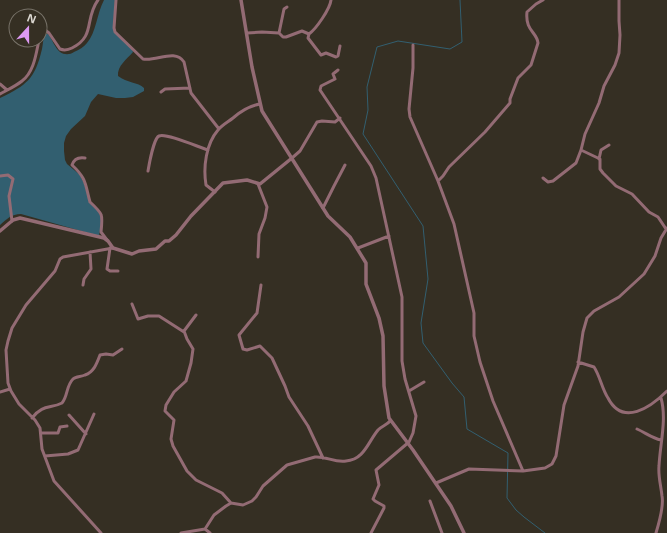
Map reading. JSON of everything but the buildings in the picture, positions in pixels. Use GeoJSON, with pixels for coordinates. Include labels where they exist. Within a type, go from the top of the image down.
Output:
{"type":"FeatureCollection","features":[{"type":"Feature","properties":{"kind":"street"},"geometry":{"type":"LineString","coordinates":[[48,32],[60,49],[66,51],[75,47],[86,38],[92,10],[98,0]]}},
{"type":"Feature","properties":{"kind":"street"},"geometry":{"type":"LineString","coordinates":[[116,0],[115,32],[143,59],[165,56],[175,56],[181,58],[184,62],[192,95],[219,129]]}},
{"type":"Feature","properties":{"kind":"street"},"geometry":{"type":"LineString","coordinates":[[242,0],[260,104],[267,120],[323,208],[330,218],[348,234],[366,263],[366,284],[382,330],[385,396],[390,421],[408,443],[453,508],[464,533]]}},
{"type":"Feature","properties":{"kind":"street"},"geometry":{"type":"LineString","coordinates":[[331,0],[328,9],[309,34],[308,38],[321,55],[326,53],[335,57],[337,56],[340,46]]}},
{"type":"Feature","properties":{"kind":"street"},"geometry":{"type":"LineString","coordinates":[[438,181],[449,167],[482,136],[510,103],[510,99],[518,78],[531,65],[538,43],[538,40],[529,27],[527,12],[543,0]]}},
{"type":"Feature","properties":{"kind":"street"},"geometry":{"type":"LineString","coordinates":[[543,178],[548,182],[553,181],[573,165],[582,150],[585,134],[599,103],[604,86],[614,69],[618,55],[620,34],[619,0]]}},
{"type":"Feature","properties":{"kind":"street"},"geometry":{"type":"LineString","coordinates":[[279,33],[284,9],[287,7]]}},
{"type":"Feature","properties":{"kind":"street"},"geometry":{"type":"LineString","coordinates":[[247,33],[279,33],[284,37],[299,31],[309,34]]}},
{"type":"Feature","properties":{"kind":"street"},"geometry":{"type":"LineString","coordinates":[[414,45],[409,109],[410,117],[438,181],[454,224],[474,313],[474,336],[480,362],[494,401],[523,471]]}},
{"type":"Feature","properties":{"kind":"street"},"geometry":{"type":"LineString","coordinates":[[0,94],[23,80],[33,67],[37,48]]}},
{"type":"Feature","properties":{"kind":"street"},"geometry":{"type":"LineString","coordinates":[[338,70],[333,74],[335,78],[321,86],[320,90],[340,118],[374,172],[378,185],[402,297],[402,361],[416,416],[413,433],[408,443],[376,470],[379,485],[373,498],[375,501],[384,506],[384,508],[371,533]]}},
{"type":"Feature","properties":{"kind":"street"},"geometry":{"type":"LineString","coordinates":[[0,84],[7,90]]}},
{"type":"Feature","properties":{"kind":"street"},"geometry":{"type":"LineString","coordinates":[[161,92],[165,89],[190,88]]}},
{"type":"Feature","properties":{"kind":"street"},"geometry":{"type":"LineString","coordinates":[[215,192],[205,183],[205,162],[214,136],[219,129],[243,110],[260,104]]}},
{"type":"Feature","properties":{"kind":"street"},"geometry":{"type":"LineString","coordinates":[[101,533],[57,486],[51,476],[44,456],[41,444],[41,433],[38,425],[19,404],[10,389],[6,350],[15,322],[26,305],[55,271],[60,259],[63,257],[112,248],[132,254],[139,251],[156,249],[165,241],[169,241],[176,235],[191,216],[220,186],[227,183],[247,180],[258,184],[264,182],[300,151],[317,122],[335,122],[340,118]]}},
{"type":"Feature","properties":{"kind":"street"},"geometry":{"type":"LineString","coordinates":[[148,171],[151,154],[155,148],[154,144],[158,136],[170,136],[208,150]]}},
{"type":"Feature","properties":{"kind":"street"},"geometry":{"type":"LineString","coordinates":[[436,483],[469,469],[517,472],[545,468],[554,461],[564,405],[578,362],[583,332],[589,316],[594,311],[619,297],[644,274],[655,256],[661,238],[667,228],[658,217],[649,212],[632,194],[616,186],[600,169],[599,159],[601,150],[609,145]]}},
{"type":"Feature","properties":{"kind":"street"},"geometry":{"type":"LineString","coordinates":[[582,150],[599,159]]}},
{"type":"Feature","properties":{"kind":"street"},"geometry":{"type":"LineString","coordinates":[[85,158],[81,157],[76,159],[72,165],[85,181],[90,202],[96,206],[102,215],[103,222],[101,232],[112,248],[107,269],[111,272],[118,271]]}},
{"type":"Feature","properties":{"kind":"street"},"geometry":{"type":"LineString","coordinates":[[323,208],[346,165]]}},
{"type":"Feature","properties":{"kind":"street"},"geometry":{"type":"LineString","coordinates":[[0,176],[8,175],[13,179],[9,196],[11,219]]}},
{"type":"Feature","properties":{"kind":"street"},"geometry":{"type":"LineString","coordinates":[[258,184],[267,207],[265,220],[259,234],[258,257]]}},
{"type":"Feature","properties":{"kind":"street"},"geometry":{"type":"LineString","coordinates":[[0,231],[11,219],[23,218],[107,240]]}},
{"type":"Feature","properties":{"kind":"street"},"geometry":{"type":"LineString","coordinates":[[358,248],[389,236]]}},
{"type":"Feature","properties":{"kind":"street"},"geometry":{"type":"LineString","coordinates":[[83,285],[84,279],[91,269],[90,252]]}},
{"type":"Feature","properties":{"kind":"street"},"geometry":{"type":"LineString","coordinates":[[261,285],[257,313],[238,335],[243,349],[247,350],[260,346],[270,356],[289,397],[308,426],[323,458]]}},
{"type":"Feature","properties":{"kind":"street"},"geometry":{"type":"LineString","coordinates":[[132,304],[138,319],[148,316],[159,316],[184,332],[186,339],[193,349],[186,381],[174,392],[165,408],[165,412],[174,422],[171,439],[173,446],[190,475],[203,484],[222,493],[231,503],[243,505],[252,501],[263,486],[287,465],[316,457],[346,462],[357,458],[365,450],[378,431],[390,421]]}},
{"type":"Feature","properties":{"kind":"street"},"geometry":{"type":"LineString","coordinates":[[184,332],[196,315]]}},
{"type":"Feature","properties":{"kind":"street"},"geometry":{"type":"LineString","coordinates":[[32,418],[46,407],[62,403],[71,382],[75,377],[89,373],[96,365],[100,355],[113,355],[122,349]]}},
{"type":"Feature","properties":{"kind":"street"},"geometry":{"type":"LineString","coordinates":[[578,362],[594,367],[608,399],[615,408],[623,412],[629,413],[638,411],[649,406],[661,398],[667,391]]}},
{"type":"Feature","properties":{"kind":"street"},"geometry":{"type":"LineString","coordinates":[[409,391],[424,382]]}},
{"type":"Feature","properties":{"kind":"street"},"geometry":{"type":"LineString","coordinates":[[0,392],[10,389]]}},
{"type":"Feature","properties":{"kind":"street"},"geometry":{"type":"LineString","coordinates":[[656,533],[659,522],[662,496],[658,467],[664,419],[661,398]]}},
{"type":"Feature","properties":{"kind":"street"},"geometry":{"type":"LineString","coordinates":[[44,456],[76,452],[79,449],[94,414]]}},
{"type":"Feature","properties":{"kind":"street"},"geometry":{"type":"LineString","coordinates":[[69,415],[86,434]]}},
{"type":"Feature","properties":{"kind":"street"},"geometry":{"type":"LineString","coordinates":[[41,433],[58,433],[60,427],[67,426]]}},
{"type":"Feature","properties":{"kind":"street"},"geometry":{"type":"LineString","coordinates":[[637,429],[653,438],[661,440]]}},
{"type":"Feature","properties":{"kind":"street"},"geometry":{"type":"LineString","coordinates":[[662,436],[667,436]]}},
{"type":"Feature","properties":{"kind":"street"},"geometry":{"type":"LineString","coordinates":[[430,501],[442,533]]}},
{"type":"Feature","properties":{"kind":"street"},"geometry":{"type":"LineString","coordinates":[[182,533],[205,529],[215,514],[231,503]]}},
{"type":"Feature","properties":{"kind":"street"},"geometry":{"type":"LineString","coordinates":[[205,529],[210,533]]}},
{"type":"Feature","properties":{"kind":"water"},"geometry":{"type":"Polygon","coordinates":[[[104,0],[115,0],[113,28],[133,52],[119,69],[118,76],[142,86],[144,91],[133,97],[125,98],[116,98],[98,94],[91,102],[85,116],[66,136],[64,143],[65,160],[67,164],[80,175],[89,200],[97,209],[102,219],[99,236],[21,214],[12,216],[0,225],[0,98],[23,85],[33,74],[42,48],[48,48],[48,34],[60,52],[63,54],[71,54],[84,46],[90,39],[104,0]]]}},
{"type":"Feature","properties":{"kind":"waterway"},"geometry":{"type":"LineString","coordinates":[[460,0],[462,42],[450,49],[398,41],[377,47],[367,87],[368,110],[363,134],[423,226],[428,279],[421,323],[423,343],[464,397],[467,429],[508,453],[507,498],[516,510],[545,533]]}}]}
